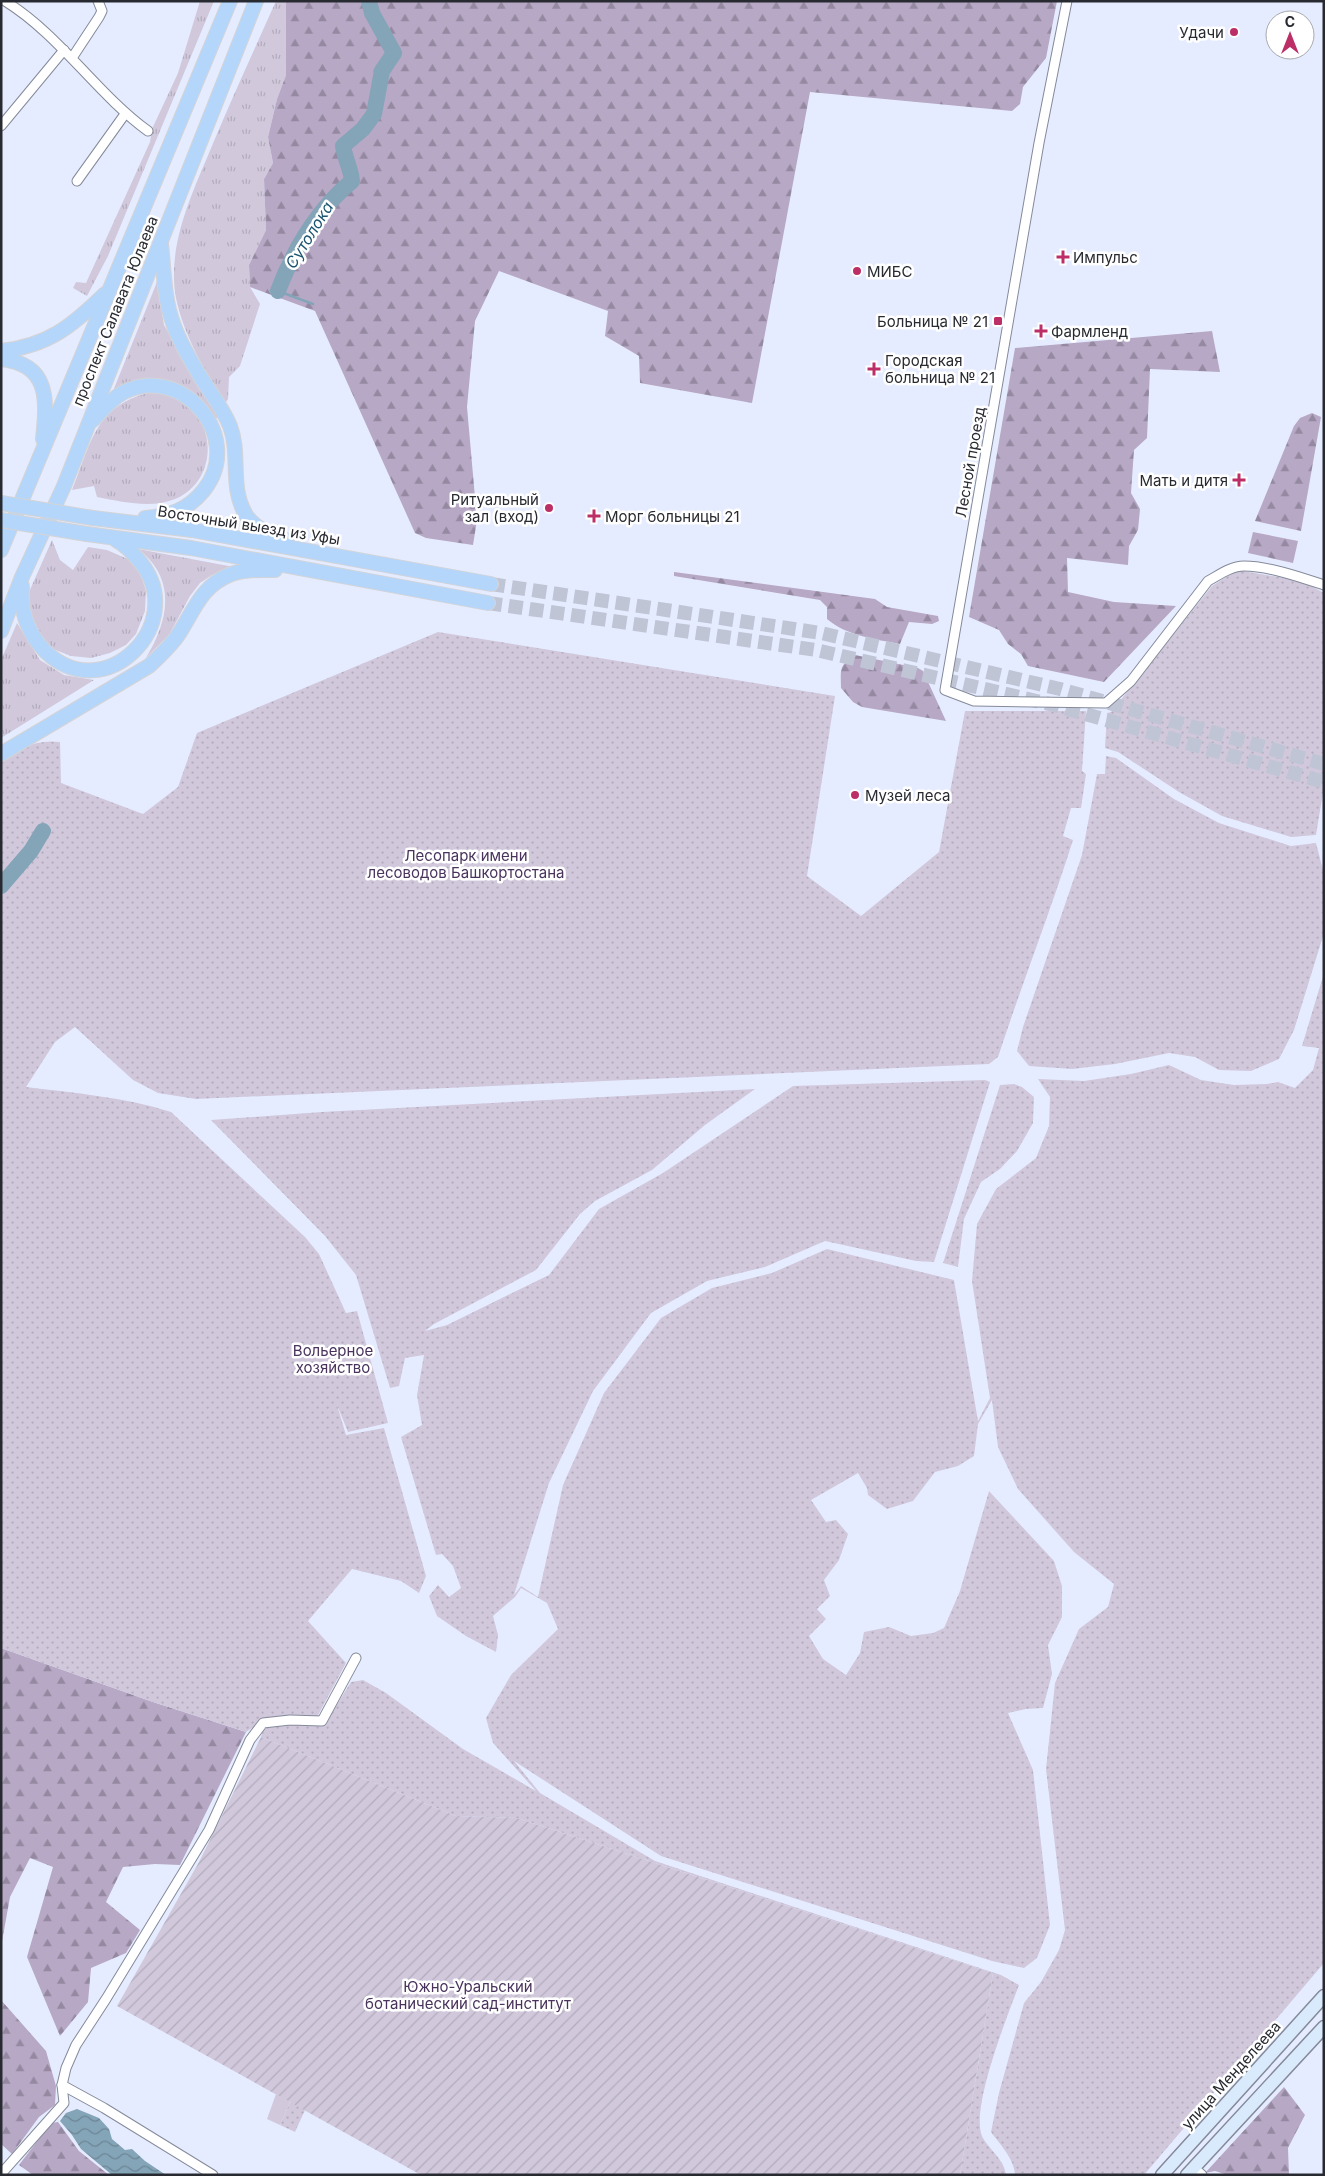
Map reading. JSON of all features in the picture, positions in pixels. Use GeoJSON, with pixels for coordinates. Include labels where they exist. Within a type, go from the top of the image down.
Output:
{"type":"FeatureCollection","features":[{"type":"Feature","properties":{"kind":"main road","name":"проспект Салавата Юлаева"},"geometry":{"type":"LineString","coordinates":[[1,550],[230,1]]}},
{"type":"Feature","properties":{"kind":"main road","name":"проспект Салавата Юлаева"},"geometry":{"type":"LineString","coordinates":[[1,631],[22,576],[64,486],[256,1]]}},
{"type":"Feature","properties":{"kind":"main road"},"geometry":{"type":"LineString","coordinates":[[161,242],[166,287],[173,323],[197,371],[230,425],[235,444],[236,483],[240,502],[247,516],[266,532],[303,550]]}},
{"type":"Feature","properties":{"kind":"main road"},"geometry":{"type":"LineString","coordinates":[[1,351],[40,343],[62,332],[84,314],[110,288]]}},
{"type":"Feature","properties":{"kind":"main road"},"geometry":{"type":"LineString","coordinates":[[1,358],[24,364],[35,371],[41,382],[45,394],[46,414],[41,455]]}},
{"type":"Feature","properties":{"kind":"main road"},"geometry":{"type":"LineString","coordinates":[[85,431],[114,398],[125,392],[152,386],[177,392],[197,404],[210,422],[215,434],[218,446],[216,465],[209,483],[195,501],[180,511],[162,517],[112,520]]}},
{"type":"Feature","properties":{"kind":"main road","name":"Восточный выезд из Уфы"},"geometry":{"type":"LineString","coordinates":[[1,503],[92,518],[192,530],[491,584]]}},
{"type":"Feature","properties":{"kind":"main road"},"geometry":{"type":"LineString","coordinates":[[1,520],[113,539],[191,548],[488,602]]}},
{"type":"Feature","properties":{"kind":"main road"},"geometry":{"type":"LineString","coordinates":[[22,576],[22,605],[25,619],[34,641],[54,659],[72,668],[91,671],[107,668],[123,661],[144,640],[155,609],[151,580],[145,568],[122,543],[113,539]]}},
{"type":"Feature","properties":{"kind":"main road"},"geometry":{"type":"LineString","coordinates":[[1,754],[149,666],[180,633],[196,602],[205,591],[229,575],[244,571],[299,569]]}},
{"type":"Feature","properties":{"kind":"main road","name":"улица Менделеева"},"geometry":{"type":"LineString","coordinates":[[1162,2175],[1324,1996]]}},
{"type":"Feature","properties":{"kind":"main road"},"geometry":{"type":"LineString","coordinates":[[1194,2172],[1324,2027]]}},
{"type":"Feature","properties":{"kind":"street"},"geometry":{"type":"LineString","coordinates":[[5,1],[64,50],[125,114],[148,131]]}},
{"type":"Feature","properties":{"kind":"street"},"geometry":{"type":"LineString","coordinates":[[72,58],[102,11],[98,1]]}},
{"type":"Feature","properties":{"kind":"street","name":"Лесной проезд"},"geometry":{"type":"LineString","coordinates":[[1067,1],[1039,143],[945,690],[974,701],[1106,703],[1131,681],[1208,581],[1224,571],[1243,566],[1272,571],[1324,585]]}},
{"type":"Feature","properties":{"kind":"street"},"geometry":{"type":"LineString","coordinates":[[1,126],[64,50]]}},
{"type":"Feature","properties":{"kind":"street"},"geometry":{"type":"LineString","coordinates":[[77,181],[125,114]]}},
{"type":"Feature","properties":{"kind":"street"},"geometry":{"type":"LineString","coordinates":[[1,2174],[64,2103],[62,2085],[66,2068],[76,2045],[209,1830],[250,1740],[263,1723],[290,1720],[322,1721],[356,1658]]}},
{"type":"Feature","properties":{"kind":"street"},"geometry":{"type":"LineString","coordinates":[[62,2085],[104,2108],[214,2175]]}},
{"type":"Feature","properties":{"kind":"green space"},"geometry":{"type":"Polygon","coordinates":[[[200,1],[214,1],[108,256],[87,296],[73,288],[76,282],[86,283],[150,142],[152,129],[178,73],[200,1]]]}},
{"type":"Feature","properties":{"kind":"green space"},"geometry":{"type":"Polygon","coordinates":[[[276,1],[286,1],[286,75],[277,99],[268,137],[273,163],[264,179],[266,230],[249,265],[250,287],[260,304],[240,366],[229,377],[228,399],[224,405],[184,326],[176,298],[175,258],[178,238],[191,198],[276,1]]]}},
{"type":"Feature","properties":{"kind":"green space"},"geometry":{"type":"Polygon","coordinates":[[[286,1],[1057,1],[1046,58],[1023,87],[1020,104],[1012,111],[810,92],[752,403],[640,383],[639,356],[605,336],[608,311],[499,271],[475,321],[467,407],[477,520],[473,545],[426,538],[415,533],[315,311],[250,287],[249,265],[266,230],[264,179],[273,163],[268,137],[277,99],[286,75],[286,1]]]}},
{"type":"Feature","properties":{"kind":"green space"},"geometry":{"type":"Polygon","coordinates":[[[157,282],[164,325],[218,417],[214,420],[202,400],[192,391],[171,382],[148,382],[113,391],[157,282]]]}},
{"type":"Feature","properties":{"kind":"green space"},"geometry":{"type":"Polygon","coordinates":[[[1212,331],[1220,372],[1150,369],[1147,438],[1134,450],[1131,493],[1140,509],[1138,530],[1129,546],[1128,565],[1067,558],[1068,592],[1114,602],[1176,606],[1104,682],[1028,666],[1021,654],[1008,644],[999,630],[969,617],[1015,348],[1212,331]]]}},
{"type":"Feature","properties":{"kind":"green space"},"geometry":{"type":"Polygon","coordinates":[[[147,393],[166,394],[185,403],[198,417],[206,433],[208,451],[204,469],[196,484],[181,496],[153,504],[129,503],[97,497],[94,486],[72,490],[90,443],[105,418],[129,400],[147,393]]]}},
{"type":"Feature","properties":{"kind":"green space"},"geometry":{"type":"Polygon","coordinates":[[[1312,413],[1321,417],[1301,531],[1255,521],[1294,426],[1300,418],[1312,413]]]}},
{"type":"Feature","properties":{"kind":"green space"},"geometry":{"type":"Polygon","coordinates":[[[1253,532],[1298,541],[1293,563],[1248,553],[1253,532]]]}},
{"type":"Feature","properties":{"kind":"green space"},"geometry":{"type":"Polygon","coordinates":[[[52,540],[60,560],[73,570],[88,547],[107,550],[130,560],[139,569],[146,591],[145,611],[136,634],[126,645],[110,653],[91,658],[71,656],[53,649],[41,635],[31,618],[29,592],[52,540]]]}},
{"type":"Feature","properties":{"kind":"green space"},"geometry":{"type":"Polygon","coordinates":[[[138,549],[234,567],[212,575],[200,583],[190,596],[169,635],[146,658],[160,629],[164,615],[165,600],[164,587],[159,573],[138,549]]]}},
{"type":"Feature","properties":{"kind":"green space"},"geometry":{"type":"Polygon","coordinates":[[[1237,570],[1302,581],[1324,593],[1324,786],[1316,835],[1291,837],[1222,816],[1179,792],[1118,752],[1105,748],[1107,713],[1111,712],[1212,586],[1237,570]]]}},
{"type":"Feature","properties":{"kind":"green space"},"geometry":{"type":"Polygon","coordinates":[[[674,572],[875,599],[887,607],[938,616],[939,621],[932,624],[909,622],[900,644],[862,636],[835,625],[827,619],[827,607],[820,600],[674,576],[674,572]]]}},
{"type":"Feature","properties":{"kind":"green space"},"geometry":{"type":"Polygon","coordinates":[[[17,623],[40,660],[64,675],[94,680],[1,738],[1,660],[17,623]]]}},
{"type":"Feature","properties":{"kind":"green space","name":"Лесопарк имени лесоводов Башкортостана"},"geometry":{"type":"Polygon","coordinates":[[[438,632],[835,696],[807,876],[861,916],[939,852],[965,711],[1086,711],[1082,771],[1086,774],[1081,808],[1071,808],[1063,836],[1073,840],[1064,867],[998,1057],[989,1064],[196,1099],[158,1093],[133,1080],[75,1027],[55,1042],[26,1087],[117,1099],[171,1112],[305,1237],[319,1254],[346,1313],[357,1311],[388,1423],[348,1432],[337,1405],[346,1435],[384,1428],[426,1576],[419,1593],[401,1581],[352,1569],[308,1621],[346,1663],[317,1717],[301,1723],[324,1725],[351,1682],[363,1680],[386,1693],[463,1749],[536,1791],[493,1743],[486,1718],[511,1675],[558,1629],[547,1603],[521,1588],[515,1597],[493,1616],[498,1635],[496,1652],[466,1636],[437,1616],[429,1596],[438,1585],[449,1597],[461,1588],[453,1566],[442,1554],[436,1555],[401,1437],[422,1425],[417,1395],[424,1355],[405,1358],[399,1386],[390,1388],[356,1275],[325,1236],[211,1120],[322,1112],[755,1089],[705,1125],[652,1170],[595,1201],[580,1214],[536,1270],[434,1324],[425,1331],[447,1325],[549,1275],[599,1209],[663,1173],[793,1086],[985,1080],[990,1082],[934,1262],[916,1261],[825,1241],[765,1267],[707,1281],[651,1313],[593,1391],[549,1483],[514,1595],[521,1586],[538,1597],[563,1485],[604,1393],[661,1318],[712,1288],[772,1273],[827,1249],[954,1280],[978,1421],[990,1398],[972,1281],[977,1224],[996,1189],[1036,1158],[1049,1126],[1050,1097],[1038,1079],[1084,1081],[1131,1074],[1169,1065],[1201,1080],[1234,1085],[1278,1082],[1295,1088],[1313,1070],[1319,1048],[1302,1046],[1324,973],[1324,1963],[1144,2175],[1015,2175],[1010,2158],[991,2132],[999,2093],[1024,2003],[1041,1982],[1059,1950],[1065,1930],[1046,1769],[1055,1683],[1079,1629],[1108,1607],[1114,1584],[1074,1552],[1018,1489],[998,1447],[992,1400],[978,1424],[974,1456],[958,1466],[935,1472],[913,1501],[887,1509],[868,1495],[867,1488],[858,1473],[811,1500],[826,1522],[836,1520],[848,1534],[839,1560],[824,1580],[830,1596],[817,1609],[826,1619],[809,1636],[823,1659],[846,1675],[860,1653],[864,1632],[889,1627],[911,1636],[933,1633],[944,1628],[960,1591],[989,1491],[1054,1561],[1062,1586],[1062,1617],[1048,1645],[1052,1674],[1043,1708],[1008,1713],[1033,1770],[1050,1925],[1037,1958],[1024,1968],[992,1961],[661,1856],[514,1761],[540,1793],[655,1861],[1001,1975],[1019,1985],[992,2059],[982,2101],[980,2119],[983,2138],[1002,2163],[1006,2175],[960,2175],[993,1973],[517,1818],[456,1816],[261,1737],[266,1719],[246,1732],[153,1702],[1,1648],[1,762],[36,743],[60,742],[61,783],[143,814],[178,787],[197,733],[438,632]]]}},
{"type":"Feature","properties":{"kind":"green space"},"geometry":{"type":"Polygon","coordinates":[[[855,655],[918,668],[923,671],[946,721],[862,707],[853,702],[841,688],[841,673],[846,662],[855,655]]]}},
{"type":"Feature","properties":{"kind":"green space"},"geometry":{"type":"Polygon","coordinates":[[[1106,756],[1116,758],[1174,799],[1219,823],[1291,846],[1316,843],[1324,874],[1324,933],[1294,1030],[1279,1059],[1251,1071],[1219,1070],[1195,1057],[1169,1053],[1115,1064],[1072,1069],[1029,1066],[1017,1051],[1023,1027],[1082,855],[1097,774],[1105,774],[1106,756]]]}},
{"type":"Feature","properties":{"kind":"green space"},"geometry":{"type":"Polygon","coordinates":[[[1014,1084],[1022,1087],[1034,1097],[1033,1123],[1017,1151],[1000,1169],[981,1182],[964,1219],[958,1267],[943,1263],[1000,1085],[1014,1084]]]}},
{"type":"Feature","properties":{"kind":"green space"},"geometry":{"type":"Polygon","coordinates":[[[1,1648],[153,1702],[246,1732],[180,1865],[155,1864],[123,1867],[106,1902],[140,1930],[126,1953],[91,1968],[88,2002],[60,2036],[27,1957],[53,1867],[30,1858],[10,1897],[1,1947],[1,1648]]]}},
{"type":"Feature","properties":{"kind":"green space","name":"Южно-Уральский ботанический сад-институт"},"geometry":{"type":"Polygon","coordinates":[[[261,1737],[456,1816],[517,1818],[993,1973],[960,2175],[421,2175],[117,2006],[199,1862],[261,1737]]]}},
{"type":"Feature","properties":{"kind":"green space"},"geometry":{"type":"Polygon","coordinates":[[[1,2000],[46,2051],[56,2086],[55,2105],[39,2117],[12,2154],[1,2144],[1,2000]]]}},
{"type":"Feature","properties":{"kind":"green space"},"geometry":{"type":"Polygon","coordinates":[[[1284,2087],[1305,2115],[1288,2148],[1289,2175],[1228,2175],[1215,2171],[1205,2173],[1284,2087]]]}},
{"type":"Feature","properties":{"kind":"green space"},"geometry":{"type":"Polygon","coordinates":[[[276,2094],[290,2102],[280,2125],[267,2119],[276,2094]]]}},
{"type":"Feature","properties":{"kind":"green space"},"geometry":{"type":"Polygon","coordinates":[[[290,2102],[305,2110],[295,2132],[280,2125],[290,2102]]]}},
{"type":"Feature","properties":{"kind":"green space"},"geometry":{"type":"Polygon","coordinates":[[[58,2122],[79,2151],[109,2175],[33,2175],[19,2165],[51,2123],[58,2122]]]}},
{"type":"Feature","properties":{"kind":"water"},"geometry":{"type":"Polygon","coordinates":[[[77,2109],[99,2118],[109,2129],[112,2139],[125,2150],[132,2149],[145,2161],[166,2175],[112,2175],[81,2149],[60,2121],[66,2113],[77,2109]]]}},
{"type":"Feature","properties":{"kind":"waterway","name":"Сутолока"},"geometry":{"type":"LineString","coordinates":[[278,291],[291,260],[317,217],[339,192],[352,181],[343,146],[363,129],[374,114],[382,71],[394,53],[372,13],[369,1]]}},
{"type":"Feature","properties":{"kind":"waterway"},"geometry":{"type":"LineString","coordinates":[[278,291],[313,304]]}},
{"type":"Feature","properties":{"kind":"waterway","name":"Сутолока"},"geometry":{"type":"LineString","coordinates":[[1,886],[31,851],[43,831]]}},
{"type":"Feature","properties":{"kind":"tunnel"},"geometry":{"type":"LineString","coordinates":[[491,584],[821,633],[1060,689],[1324,764]]}},
{"type":"Feature","properties":{"kind":"tunnel"},"geometry":{"type":"LineString","coordinates":[[488,603],[816,650],[1054,705],[1324,782]]}},
{"type":"Feature","properties":{"kind":"place","name":"Удачи"},"geometry":{"type":"Point","coordinates":[1234,32]}},
{"type":"Feature","properties":{"kind":"place","name":"Импульс"},"geometry":{"type":"Point","coordinates":[1063,257]}},
{"type":"Feature","properties":{"kind":"place","name":"МИБС"},"geometry":{"type":"Point","coordinates":[857,271]}},
{"type":"Feature","properties":{"kind":"place","name":"Больница № 21"},"geometry":{"type":"Point","coordinates":[998,321]}},
{"type":"Feature","properties":{"kind":"place","name":"Фармленд"},"geometry":{"type":"Point","coordinates":[1041,331]}},
{"type":"Feature","properties":{"kind":"place","name":"Городская больница № 21"},"geometry":{"type":"Point","coordinates":[874,369]}},
{"type":"Feature","properties":{"kind":"place","name":"Мать и дитя"},"geometry":{"type":"Point","coordinates":[1239,480]}},
{"type":"Feature","properties":{"kind":"place","name":"Ритуальный зал (вход)"},"geometry":{"type":"Point","coordinates":[549,508]}},
{"type":"Feature","properties":{"kind":"place","name":"Морг больницы 21"},"geometry":{"type":"Point","coordinates":[594,516]}},
{"type":"Feature","properties":{"kind":"place","name":"Музей леса"},"geometry":{"type":"Point","coordinates":[855,795]}},
{"type":"Feature","properties":{"kind":"park label","name":"Вольерное хозяйство"},"geometry":{"type":"Point","coordinates":[333,1358]}}]}
